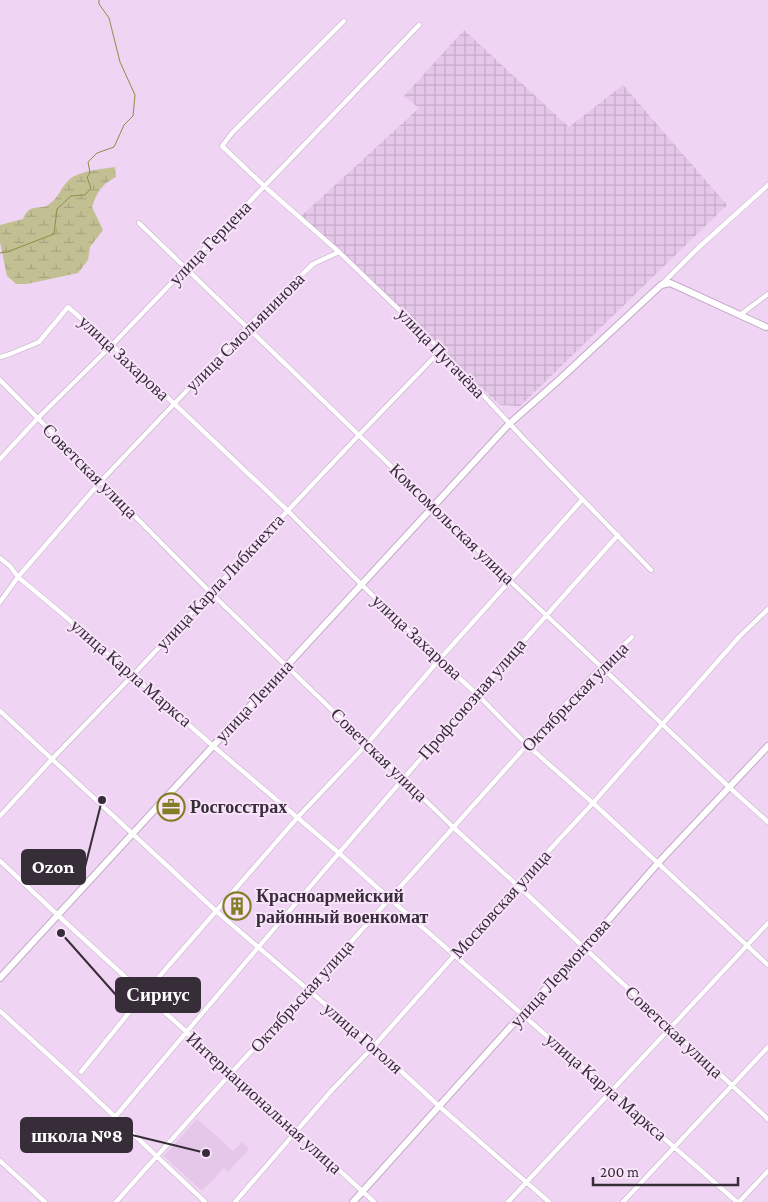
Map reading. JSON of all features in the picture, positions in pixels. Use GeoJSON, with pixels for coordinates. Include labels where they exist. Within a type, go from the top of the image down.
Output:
{"type":"FeatureCollection","features":[{"type":"Feature","properties":{"kind":"street","name":"улица Пугачёва"},"geometry":{"type":"LineString","coordinates":[[344,21],[232,133],[222,146],[339,252],[441,350],[509,424],[651,570]]}},
{"type":"Feature","properties":{"kind":"street","name":"улица Герцена"},"geometry":{"type":"LineString","coordinates":[[0,459],[419,25]]}},
{"type":"Feature","properties":{"kind":"street"},"geometry":{"type":"LineString","coordinates":[[661,285],[697,249],[768,185]]}},
{"type":"Feature","properties":{"kind":"street","name":"Комсомольская улица"},"geometry":{"type":"LineString","coordinates":[[139,223],[433,508],[768,822]]}},
{"type":"Feature","properties":{"kind":"street","name":"улица Смольянинова"},"geometry":{"type":"LineString","coordinates":[[0,602],[18,577],[101,481],[247,328],[313,264],[339,252]]}},
{"type":"Feature","properties":{"kind":"street"},"geometry":{"type":"LineString","coordinates":[[661,285],[670,283],[767,327]]}},
{"type":"Feature","properties":{"kind":"street","name":"улица Ленина"},"geometry":{"type":"LineString","coordinates":[[0,978],[509,424],[661,285]]}},
{"type":"Feature","properties":{"kind":"street"},"geometry":{"type":"LineString","coordinates":[[740,315],[768,294]]}},
{"type":"Feature","properties":{"kind":"street","name":"улица Захарова"},"geometry":{"type":"LineString","coordinates":[[0,357],[39,342],[68,307],[112,345],[288,511],[527,745],[593,803],[768,966]]}},
{"type":"Feature","properties":{"kind":"street","name":"улица Карла Либкнехта"},"geometry":{"type":"LineString","coordinates":[[0,816],[441,350]]}},
{"type":"Feature","properties":{"kind":"street","name":"Советская улица"},"geometry":{"type":"LineString","coordinates":[[0,380],[210,592],[454,828],[768,1119]]}},
{"type":"Feature","properties":{"kind":"street"},"geometry":{"type":"LineString","coordinates":[[80,1072],[144,994],[298,817],[367,744],[439,660],[582,500]]}},
{"type":"Feature","properties":{"kind":"street","name":"Профсоюзная улица"},"geometry":{"type":"LineString","coordinates":[[116,1117],[339,852],[618,535]]}},
{"type":"Feature","properties":{"kind":"street","name":"улица Карла Маркса"},"geometry":{"type":"LineString","coordinates":[[0,558],[10,566],[18,577],[339,852],[390,899],[738,1202]]}},
{"type":"Feature","properties":{"kind":"street","name":"Московская улица"},"geometry":{"type":"LineString","coordinates":[[235,1202],[332,1090],[593,803],[739,637],[768,608]]}},
{"type":"Feature","properties":{"kind":"street","name":"Октябрьская улица"},"geometry":{"type":"LineString","coordinates":[[116,1202],[527,745],[632,637]]}},
{"type":"Feature","properties":{"kind":"street","name":"улица Гоголя"},"geometry":{"type":"LineString","coordinates":[[0,711],[216,911],[374,1046],[440,1107],[549,1202]]}},
{"type":"Feature","properties":{"kind":"street","name":"улица Лермонтова"},"geometry":{"type":"LineString","coordinates":[[353,1202],[584,948],[658,863],[768,746]]}},
{"type":"Feature","properties":{"kind":"street","name":"Интернациональная улица"},"geometry":{"type":"LineString","coordinates":[[0,861],[374,1202]]}},
{"type":"Feature","properties":{"kind":"street"},"geometry":{"type":"LineString","coordinates":[[508,1202],[768,922]]}},
{"type":"Feature","properties":{"kind":"street"},"geometry":{"type":"LineString","coordinates":[[0,1011],[116,1117],[205,1202]]}},
{"type":"Feature","properties":{"kind":"street"},"geometry":{"type":"LineString","coordinates":[[622,1202],[768,1047]]}},
{"type":"Feature","properties":{"kind":"street"},"geometry":{"type":"LineString","coordinates":[[0,1161],[45,1202]]}},
{"type":"Feature","properties":{"kind":"street"},"geometry":{"type":"LineString","coordinates":[[738,1202],[768,1171]]}},
{"type":"Feature","properties":{"kind":"shaded area"},"geometry":{"type":"Polygon","coordinates":[[[464,30],[569,127],[623,85],[727,205],[520,406],[500,405],[299,218],[419,108],[404,96],[464,30]]]}},
{"type":"Feature","properties":{"kind":"shaded area"},"geometry":{"type":"Polygon","coordinates":[[[197,1119],[233,1151],[242,1142],[249,1149],[228,1172],[224,1168],[202,1191],[164,1156],[197,1119]]]}},
{"type":"Feature","properties":{"kind":"green space"},"geometry":{"type":"Polygon","coordinates":[[[115,167],[116,177],[101,189],[92,207],[103,230],[90,247],[88,260],[78,273],[27,284],[16,284],[7,276],[0,242],[0,225],[23,219],[28,210],[48,205],[68,181],[77,175],[115,167]]]}},
{"type":"Feature","properties":{"kind":"waterway"},"geometry":{"type":"LineString","coordinates":[[0,253],[54,234],[57,209],[71,196],[85,195],[91,188],[87,177],[90,173],[88,162],[97,153],[114,147],[124,125],[133,116],[135,95],[120,62],[109,18],[99,4],[99,0]]}},
{"type":"Feature","properties":{"kind":"place","name":"Ozon"},"geometry":{"type":"Point","coordinates":[102,800]}},
{"type":"Feature","properties":{"kind":"place","name":"Росгосстрах"},"geometry":{"type":"Point","coordinates":[171,807]}},
{"type":"Feature","properties":{"kind":"place","name":"Красноармейский районный военкомат"},"geometry":{"type":"Point","coordinates":[237,906]}},
{"type":"Feature","properties":{"kind":"place","name":"Сириус"},"geometry":{"type":"Point","coordinates":[61,933]}},
{"type":"Feature","properties":{"kind":"place","name":"школа №8"},"geometry":{"type":"Point","coordinates":[206,1153]}}]}
